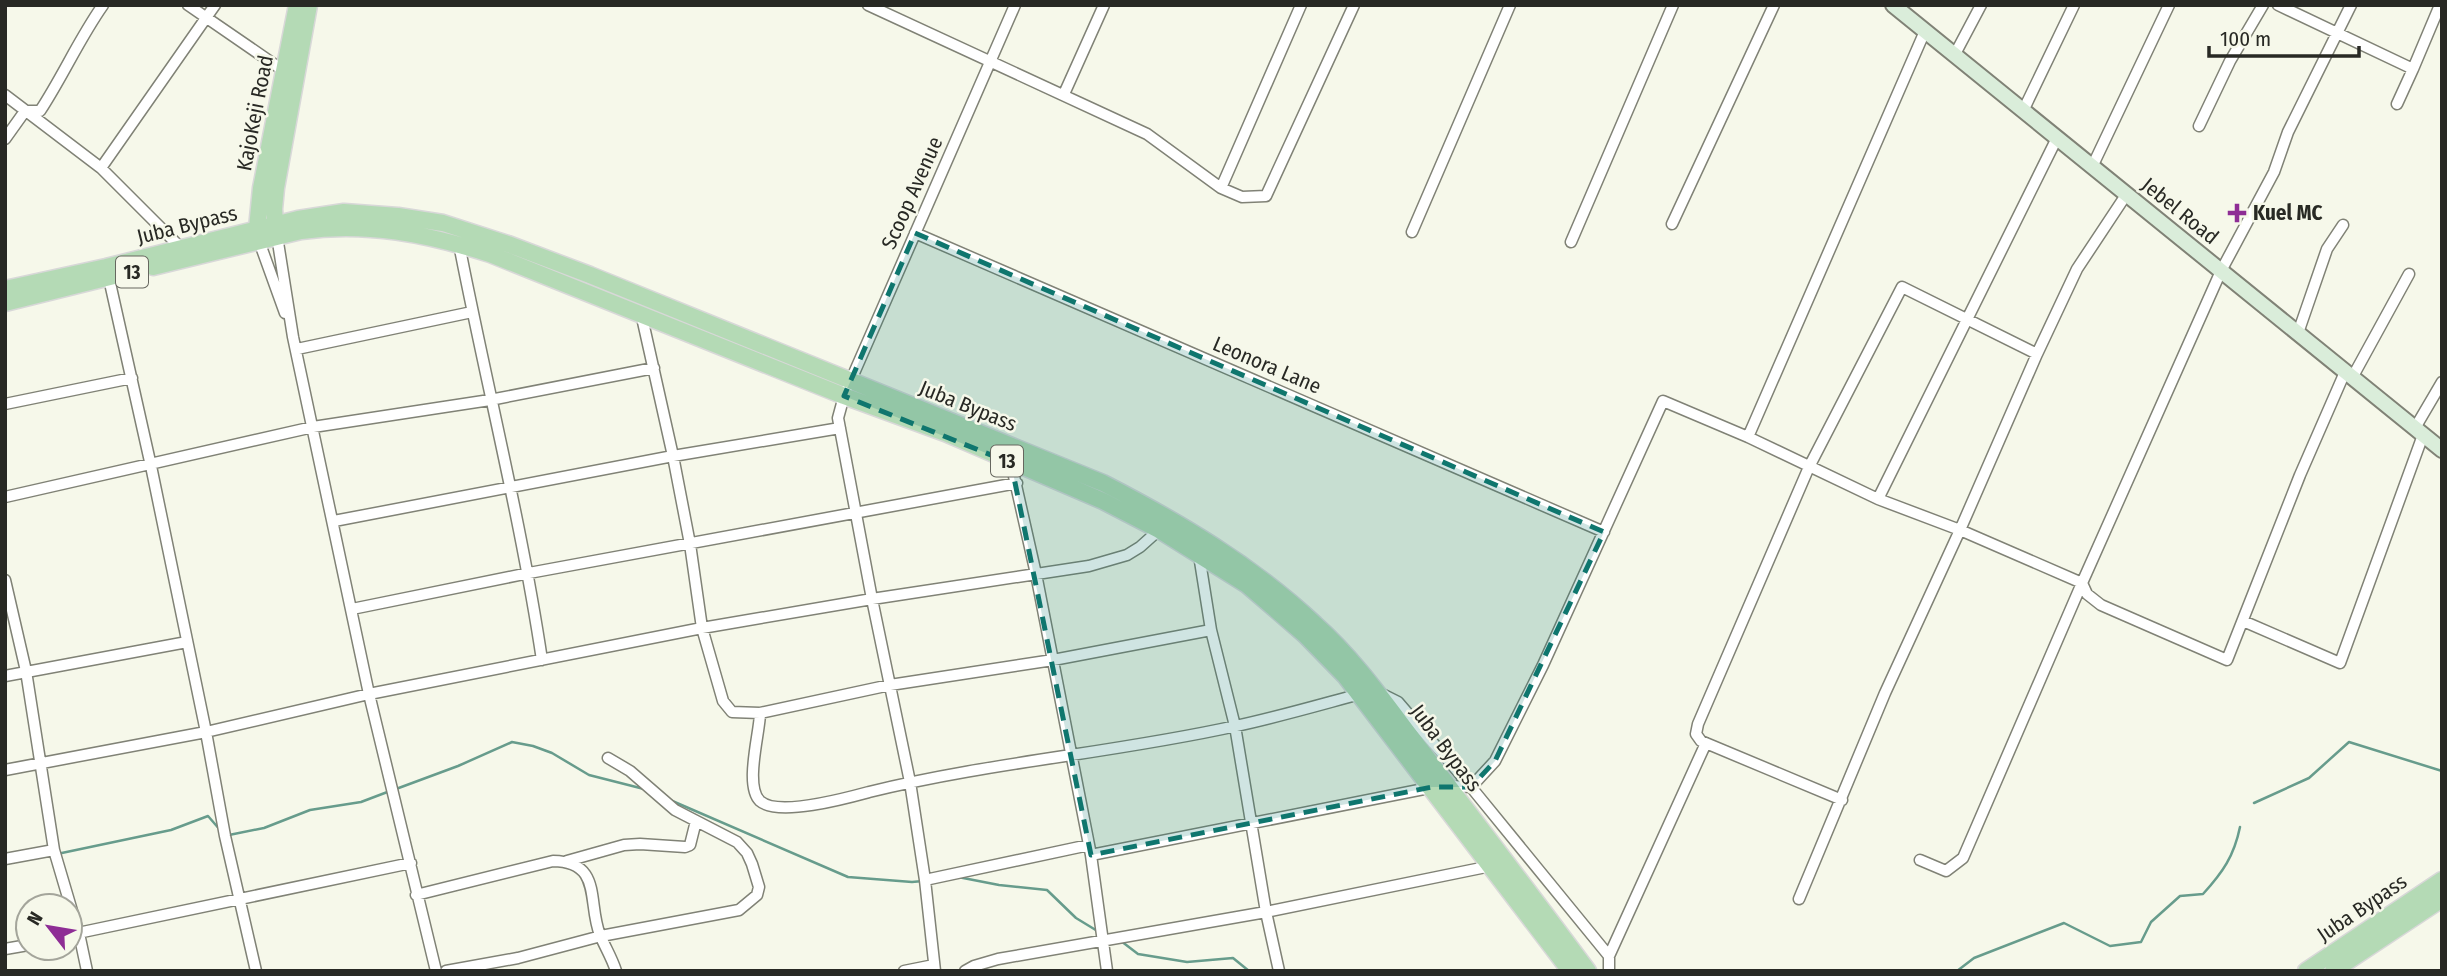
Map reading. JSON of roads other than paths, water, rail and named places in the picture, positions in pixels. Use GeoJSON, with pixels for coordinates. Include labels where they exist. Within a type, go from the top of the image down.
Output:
{"type":"FeatureCollection","features":[{"type":"Feature","properties":{"kind":"main road","name":"KajoKeji Road"},"geometry":{"type":"LineString","coordinates":[[258,235],[260,197],[297,5]]}},
{"type":"Feature","properties":{"kind":"main road","name":"KajoKeji Road"},"geometry":{"type":"LineString","coordinates":[[276,231],[276,188],[309,5]]}},
{"type":"Feature","properties":{"kind":"main road","name":"Jebel Road"},"geometry":{"type":"LineString","coordinates":[[1893,5],[2442,450]]}},
{"type":"Feature","properties":{"kind":"main road","name":"Juba Bypass"},"geometry":{"type":"LineString","coordinates":[[276,231],[324,214],[344,212],[443,223],[542,257],[1103,483],[1206,540],[1253,573],[1315,623],[1345,653],[1368,692],[1588,971]]}},
{"type":"Feature","properties":{"kind":"main road","name":"Juba Bypass"},"geometry":{"type":"LineString","coordinates":[[276,231],[369,227],[416,233],[459,244],[641,313],[844,396],[945,433],[1102,501],[1159,530],[1247,585],[1368,692]]}},
{"type":"Feature","properties":{"kind":"main road"},"geometry":{"type":"LineString","coordinates":[[258,235],[276,231]]}},
{"type":"Feature","properties":{"kind":"main road","name":"Juba Bypass"},"geometry":{"type":"LineString","coordinates":[[5,303],[181,248],[258,235]]}},
{"type":"Feature","properties":{"kind":"main road","name":"Juba Bypass"},"geometry":{"type":"LineString","coordinates":[[5,289],[107,272],[258,235]]}},
{"type":"Feature","properties":{"kind":"main road","name":"Juba Bypass"},"geometry":{"type":"LineString","coordinates":[[1441,787],[1491,866],[1570,971]]}},
{"type":"Feature","properties":{"kind":"main road","name":"Juba Bypass"},"geometry":{"type":"LineString","coordinates":[[2306,971],[2442,880]]}},
{"type":"Feature","properties":{"kind":"main road","name":"Juba Bypass"},"geometry":{"type":"LineString","coordinates":[[2333,971],[2442,899]]}},
{"type":"Feature","properties":{"kind":"street"},"geometry":{"type":"LineString","coordinates":[[25,111],[40,111],[60,81],[82,35],[103,5]]}},
{"type":"Feature","properties":{"kind":"street"},"geometry":{"type":"LineString","coordinates":[[188,5],[284,71]]}},
{"type":"Feature","properties":{"kind":"street"},"geometry":{"type":"LineString","coordinates":[[101,168],[215,5]]}},
{"type":"Feature","properties":{"kind":"street"},"geometry":{"type":"LineString","coordinates":[[868,5],[1147,134],[1221,188],[1242,197],[1266,196],[1354,5]]}},
{"type":"Feature","properties":{"kind":"street","name":"Scoop Avenue"},"geometry":{"type":"LineString","coordinates":[[934,968],[925,880],[910,782],[838,418],[844,396],[1015,5]]}},
{"type":"Feature","properties":{"kind":"street"},"geometry":{"type":"LineString","coordinates":[[1064,94],[1104,5]]}},
{"type":"Feature","properties":{"kind":"street"},"geometry":{"type":"LineString","coordinates":[[1221,188],[1301,5]]}},
{"type":"Feature","properties":{"kind":"street"},"geometry":{"type":"LineString","coordinates":[[1412,232],[1510,5]]}},
{"type":"Feature","properties":{"kind":"street"},"geometry":{"type":"LineString","coordinates":[[1571,242],[1674,5]]}},
{"type":"Feature","properties":{"kind":"street"},"geometry":{"type":"LineString","coordinates":[[1672,224],[1774,5]]}},
{"type":"Feature","properties":{"kind":"street"},"geometry":{"type":"LineString","coordinates":[[1954,56],[1981,5]]}},
{"type":"Feature","properties":{"kind":"street"},"geometry":{"type":"LineString","coordinates":[[2023,111],[2074,5]]}},
{"type":"Feature","properties":{"kind":"street"},"geometry":{"type":"LineString","coordinates":[[2092,167],[2169,5]]}},
{"type":"Feature","properties":{"kind":"street"},"geometry":{"type":"LineString","coordinates":[[2199,126],[2230,61],[2263,5]]}},
{"type":"Feature","properties":{"kind":"street"},"geometry":{"type":"LineString","coordinates":[[2278,5],[2413,69]]}},
{"type":"Feature","properties":{"kind":"street"},"geometry":{"type":"LineString","coordinates":[[1920,860],[1946,871],[1963,858],[2221,271],[2274,172],[2288,132],[2351,5]]}},
{"type":"Feature","properties":{"kind":"street"},"geometry":{"type":"LineString","coordinates":[[2397,104],[2440,5]]}},
{"type":"Feature","properties":{"kind":"street"},"geometry":{"type":"LineString","coordinates":[[1748,437],[1924,31]]}},
{"type":"Feature","properties":{"kind":"street"},"geometry":{"type":"LineString","coordinates":[[5,95],[101,168],[181,248]]}},
{"type":"Feature","properties":{"kind":"street"},"geometry":{"type":"LineString","coordinates":[[5,139],[25,111]]}},
{"type":"Feature","properties":{"kind":"street"},"geometry":{"type":"LineString","coordinates":[[1878,499],[2057,138]]}},
{"type":"Feature","properties":{"kind":"street"},"geometry":{"type":"LineString","coordinates":[[1799,899],[1885,692],[2037,354],[2077,269],[2126,195]]}},
{"type":"Feature","properties":{"kind":"street"},"geometry":{"type":"LineString","coordinates":[[2298,334],[2327,249],[2343,225]]}},
{"type":"Feature","properties":{"kind":"street"},"geometry":{"type":"LineString","coordinates":[[276,231],[293,337]]}},
{"type":"Feature","properties":{"kind":"street","name":"Leonora Lane"},"geometry":{"type":"LineString","coordinates":[[915,233],[1604,532]]}},
{"type":"Feature","properties":{"kind":"street"},"geometry":{"type":"LineString","coordinates":[[258,235],[297,349],[369,694],[436,971]]}},
{"type":"Feature","properties":{"kind":"street"},"geometry":{"type":"LineString","coordinates":[[459,244],[490,400],[529,573],[542,660]]}},
{"type":"Feature","properties":{"kind":"street"},"geometry":{"type":"LineString","coordinates":[[107,272],[151,466],[225,836],[256,971]]}},
{"type":"Feature","properties":{"kind":"street"},"geometry":{"type":"LineString","coordinates":[[925,880],[1342,807],[1441,787],[1471,787],[1495,761],[1544,665],[1662,401],[1748,437],[1878,499],[1960,530],[2082,583],[2087,594],[2101,605],[2227,660],[2300,475],[2348,375],[2409,274]]}},
{"type":"Feature","properties":{"kind":"street"},"geometry":{"type":"LineString","coordinates":[[1842,800],[1706,743],[1696,734],[1810,467],[1902,287],[2037,354]]}},
{"type":"Feature","properties":{"kind":"street"},"geometry":{"type":"LineString","coordinates":[[297,349],[472,312]]}},
{"type":"Feature","properties":{"kind":"street"},"geometry":{"type":"LineString","coordinates":[[641,313],[690,544],[702,628],[727,708],[732,712],[760,713],[890,685],[1053,660],[1211,630]]}},
{"type":"Feature","properties":{"kind":"street"},"geometry":{"type":"LineString","coordinates":[[5,498],[313,427],[490,400],[654,368]]}},
{"type":"Feature","properties":{"kind":"street"},"geometry":{"type":"LineString","coordinates":[[5,404],[132,378]]}},
{"type":"Feature","properties":{"kind":"street"},"geometry":{"type":"LineString","coordinates":[[2243,621],[2340,663],[2419,432],[2442,382]]}},
{"type":"Feature","properties":{"kind":"street"},"geometry":{"type":"LineString","coordinates":[[334,521],[840,428]]}},
{"type":"Feature","properties":{"kind":"street"},"geometry":{"type":"LineString","coordinates":[[1011,463],[1036,574],[1090,850],[1107,971]]}},
{"type":"Feature","properties":{"kind":"street"},"geometry":{"type":"LineString","coordinates":[[352,609],[529,573],[1017,483]]}},
{"type":"Feature","properties":{"kind":"street"},"geometry":{"type":"LineString","coordinates":[[5,769],[206,732],[369,694],[702,628],[1089,566],[1126,555],[1159,530]]}},
{"type":"Feature","properties":{"kind":"street"},"geometry":{"type":"LineString","coordinates":[[1199,555],[1211,630],[1235,726],[1266,912],[1279,971]]}},
{"type":"Feature","properties":{"kind":"street"},"geometry":{"type":"LineString","coordinates":[[5,583],[26,671],[54,850],[65,892]]}},
{"type":"Feature","properties":{"kind":"street"},"geometry":{"type":"LineString","coordinates":[[5,676],[187,642]]}},
{"type":"Feature","properties":{"kind":"street"},"geometry":{"type":"LineString","coordinates":[[760,713],[753,766],[758,800],[766,804],[798,807],[817,805],[910,782],[1235,726],[1368,692],[1398,702],[1609,957]]}},
{"type":"Feature","properties":{"kind":"street"},"geometry":{"type":"LineString","coordinates":[[1609,971],[1609,957],[1706,743]]}},
{"type":"Feature","properties":{"kind":"street"},"geometry":{"type":"LineString","coordinates":[[446,971],[518,958],[601,936],[739,910],[757,895],[758,887],[747,853],[737,842],[675,810],[630,771],[608,758]]}},
{"type":"Feature","properties":{"kind":"street"},"geometry":{"type":"LineString","coordinates":[[416,895],[553,861],[567,861],[624,845],[685,848],[690,845],[696,821]]}},
{"type":"Feature","properties":{"kind":"street"},"geometry":{"type":"LineString","coordinates":[[5,859],[54,850]]}},
{"type":"Feature","properties":{"kind":"street"},"geometry":{"type":"LineString","coordinates":[[567,861],[578,866],[589,879],[601,936],[616,971]]}},
{"type":"Feature","properties":{"kind":"street"},"geometry":{"type":"LineString","coordinates":[[84,935],[240,898],[411,863]]}},
{"type":"Feature","properties":{"kind":"street"},"geometry":{"type":"LineString","coordinates":[[965,971],[998,959],[1266,912],[1491,866]]}},
{"type":"Feature","properties":{"kind":"street"},"geometry":{"type":"LineString","coordinates":[[904,971],[934,968]]}},
{"type":"Feature","properties":{"kind":"waterway"},"geometry":{"type":"LineString","coordinates":[[396,789],[512,742],[552,753],[589,775],[644,789]]}},
{"type":"Feature","properties":{"kind":"waterway"},"geometry":{"type":"LineString","coordinates":[[2254,803],[2309,778],[2349,742],[2442,771]]}},
{"type":"Feature","properties":{"kind":"waterway"},"geometry":{"type":"LineString","coordinates":[[229,835],[264,828],[310,810],[361,802],[390,791]]}},
{"type":"Feature","properties":{"kind":"waterway"},"geometry":{"type":"LineString","coordinates":[[670,800],[848,877],[923,881]]}},
{"type":"Feature","properties":{"kind":"waterway"},"geometry":{"type":"LineString","coordinates":[[57,854],[171,830],[208,816],[221,831]]}},
{"type":"Feature","properties":{"kind":"waterway"},"geometry":{"type":"LineString","coordinates":[[1957,971],[1974,958],[2064,923],[2110,946],[2141,942],[2151,922],[2180,896],[2203,894],[2210,886],[2231,855],[2240,827]]}},
{"type":"Feature","properties":{"kind":"waterway"},"geometry":{"type":"LineString","coordinates":[[958,877],[1047,890],[1076,918],[1099,932]]}},
{"type":"Feature","properties":{"kind":"waterway"},"geometry":{"type":"LineString","coordinates":[[1121,941],[1138,954],[1187,962],[1233,958],[1249,971]]}},
{"type":"Feature","properties":{"kind":"place","name":"Kuel MC"},"geometry":{"type":"Point","coordinates":[2237,213]}}]}
